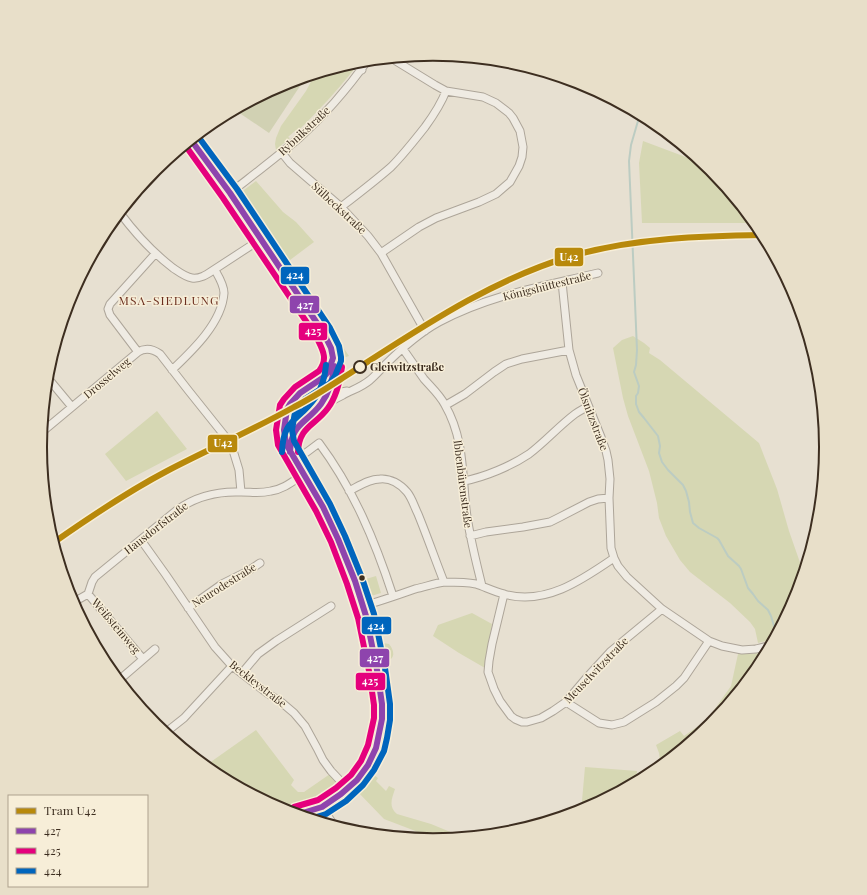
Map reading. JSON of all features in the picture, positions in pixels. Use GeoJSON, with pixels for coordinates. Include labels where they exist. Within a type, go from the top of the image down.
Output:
{"type":"FeatureCollection","features":[{"type":"Feature","properties":{"kind":"street"},"geometry":{"type":"LineString","coordinates":[[381,253],[419,227],[436,218],[496,194],[510,182],[522,157],[522,140],[520,131],[509,113],[496,103],[483,97],[446,91],[399,63]]}},
{"type":"Feature","properties":{"kind":"street","name":"Rybnikstraße"},"geometry":{"type":"LineString","coordinates":[[230,193],[282,153],[319,119],[344,92],[364,67]]}},
{"type":"Feature","properties":{"kind":"street"},"geometry":{"type":"LineString","coordinates":[[341,207],[377,179],[402,154],[419,135],[439,107],[446,91]]}},
{"type":"Feature","properties":{"kind":"street"},"geometry":{"type":"LineString","coordinates":[[194,144],[261,239],[326,337],[331,348],[334,366],[327,395],[314,412],[301,423],[292,434],[290,440],[290,451]]}},
{"type":"Feature","properties":{"kind":"street","name":"Sülbeckstraße"},"geometry":{"type":"LineString","coordinates":[[282,153],[290,163],[341,207],[368,236],[381,253],[425,331]]}},
{"type":"Feature","properties":{"kind":"street"},"geometry":{"type":"LineString","coordinates":[[123,217],[155,254],[181,273],[192,278],[204,276],[215,270],[261,239]]}},
{"type":"Feature","properties":{"kind":"street"},"geometry":{"type":"LineString","coordinates":[[138,352],[110,315],[108,309],[110,304],[155,254]]}},
{"type":"Feature","properties":{"kind":"street"},"geometry":{"type":"LineString","coordinates":[[172,370],[205,335],[218,314],[224,293],[215,270]]}},
{"type":"Feature","properties":{"kind":"street","name":"Königshüttestraße"},"geometry":{"type":"LineString","coordinates":[[314,412],[370,381],[403,349],[425,331],[459,312],[497,298],[598,273]]}},
{"type":"Feature","properties":{"kind":"street","name":"Ölsnitzstraße"},"geometry":{"type":"LineString","coordinates":[[562,282],[569,350],[576,375],[606,451],[610,474],[611,548],[614,558]]}},
{"type":"Feature","properties":{"kind":"street","name":"Drosselweg"},"geometry":{"type":"LineString","coordinates":[[48,427],[138,352],[146,348],[155,350],[160,354],[232,447],[239,470],[241,492]]}},
{"type":"Feature","properties":{"kind":"street","name":"Ibbenbürenstraße"},"geometry":{"type":"LineString","coordinates":[[403,349],[446,405],[452,420],[460,444],[470,536],[482,586]]}},
{"type":"Feature","properties":{"kind":"street"},"geometry":{"type":"LineString","coordinates":[[446,405],[465,394],[506,364],[522,359],[569,350]]}},
{"type":"Feature","properties":{"kind":"street"},"geometry":{"type":"LineString","coordinates":[[306,812],[322,807],[333,801],[348,789],[362,773],[372,756],[379,736],[382,718],[382,704],[377,670],[363,606],[338,539],[323,507],[294,460],[286,444],[284,430],[287,409],[295,398],[324,377],[328,372],[333,358]]}},
{"type":"Feature","properties":{"kind":"street"},"geometry":{"type":"LineString","coordinates":[[52,383],[72,407]]}},
{"type":"Feature","properties":{"kind":"street"},"geometry":{"type":"LineString","coordinates":[[315,383],[341,392],[352,391]]}},
{"type":"Feature","properties":{"kind":"street"},"geometry":{"type":"LineString","coordinates":[[464,481],[498,470],[523,458],[575,414],[588,406]]}},
{"type":"Feature","properties":{"kind":"street"},"geometry":{"type":"LineString","coordinates":[[285,419],[296,424],[301,423]]}},
{"type":"Feature","properties":{"kind":"street"},"geometry":{"type":"LineString","coordinates":[[294,460],[318,443],[337,468],[360,510],[375,545],[393,596]]}},
{"type":"Feature","properties":{"kind":"street","name":"Hausdorfstraße"},"geometry":{"type":"LineString","coordinates":[[88,594],[95,577],[190,501],[217,493],[241,492],[258,494],[272,491],[287,485],[304,474]]}},
{"type":"Feature","properties":{"kind":"street"},"geometry":{"type":"LineString","coordinates":[[349,492],[372,480],[381,478],[390,480],[402,487],[411,498],[444,582]]}},
{"type":"Feature","properties":{"kind":"street"},"geometry":{"type":"LineString","coordinates":[[470,536],[550,522],[589,502],[610,498]]}},
{"type":"Feature","properties":{"kind":"street","name":"Beckleystraße"},"geometry":{"type":"LineString","coordinates":[[140,540],[215,647],[232,666],[294,713],[305,726],[331,772],[348,789]]}},
{"type":"Feature","properties":{"kind":"street"},"geometry":{"type":"LineString","coordinates":[[363,606],[444,582],[467,583],[482,586],[512,596],[526,597],[544,595],[590,575],[614,558],[618,566],[627,576],[662,609],[709,641],[738,650],[756,649],[764,647]]}},
{"type":"Feature","properties":{"kind":"street","name":"Neurodestraße"},"geometry":{"type":"LineString","coordinates":[[188,608],[222,584],[260,563]]}},
{"type":"Feature","properties":{"kind":"street"},"geometry":{"type":"LineString","coordinates":[[78,600],[88,594]]}},
{"type":"Feature","properties":{"kind":"street","name":"Weißsteinweg"},"geometry":{"type":"LineString","coordinates":[[88,594],[143,659]]}},
{"type":"Feature","properties":{"kind":"street","name":"Meuselwitzstraße"},"geometry":{"type":"LineString","coordinates":[[504,594],[492,644],[488,672],[500,701],[514,719],[522,722],[541,718],[566,702],[610,652],[662,609]]}},
{"type":"Feature","properties":{"kind":"street"},"geometry":{"type":"LineString","coordinates":[[242,673],[258,654],[331,606]]}},
{"type":"Feature","properties":{"kind":"street"},"geometry":{"type":"LineString","coordinates":[[566,702],[599,723],[612,725],[624,722],[672,690],[684,678],[709,641]]}},
{"type":"Feature","properties":{"kind":"street","name":"Weißsteinweg"},"geometry":{"type":"LineString","coordinates":[[123,677],[155,649]]}},
{"type":"Feature","properties":{"kind":"street"},"geometry":{"type":"LineString","coordinates":[[169,729],[184,718],[232,666]]}},
{"type":"Feature","properties":{"kind":"street"},"geometry":{"type":"LineString","coordinates":[[322,807],[331,820]]}},
{"type":"Feature","properties":{"kind":"green space"},"geometry":{"type":"Polygon","coordinates":[[[354,69],[298,131],[296,130],[288,137],[290,138],[276,150],[276,138],[281,126],[311,81],[354,69]]]}},
{"type":"Feature","properties":{"kind":"green space"},"geometry":{"type":"Polygon","coordinates":[[[301,85],[269,133],[240,113],[286,90],[301,85]]]}},
{"type":"Feature","properties":{"kind":"green space"},"geometry":{"type":"Polygon","coordinates":[[[643,141],[690,159],[707,174],[748,223],[642,223],[639,163],[643,141]]]}},
{"type":"Feature","properties":{"kind":"green space"},"geometry":{"type":"Polygon","coordinates":[[[256,181],[283,212],[296,222],[314,242],[286,263],[241,196],[240,193],[256,181]]]}},
{"type":"Feature","properties":{"kind":"green space"},"geometry":{"type":"Polygon","coordinates":[[[335,335],[349,356],[343,358],[339,355],[333,337],[335,335]]]}},
{"type":"Feature","properties":{"kind":"green space"},"geometry":{"type":"Polygon","coordinates":[[[633,336],[644,343],[650,348],[649,353],[660,360],[759,443],[777,489],[801,566],[791,595],[768,641],[758,643],[755,629],[750,622],[730,603],[690,572],[680,560],[666,536],[659,518],[649,471],[628,416],[623,398],[613,348],[622,340],[633,336]]]}},
{"type":"Feature","properties":{"kind":"green space"},"geometry":{"type":"Polygon","coordinates":[[[314,387],[322,389],[324,392],[320,399],[303,417],[297,420],[293,419],[290,413],[296,403],[303,394],[314,387]]]}},
{"type":"Feature","properties":{"kind":"green space"},"geometry":{"type":"Polygon","coordinates":[[[157,411],[187,449],[126,481],[105,454],[157,411]]]}},
{"type":"Feature","properties":{"kind":"green space"},"geometry":{"type":"Polygon","coordinates":[[[376,576],[381,593],[371,596],[366,579],[376,576]]]}},
{"type":"Feature","properties":{"kind":"green space"},"geometry":{"type":"Polygon","coordinates":[[[472,613],[492,624],[485,668],[433,636],[438,625],[472,613]]]}},
{"type":"Feature","properties":{"kind":"green space"},"geometry":{"type":"Polygon","coordinates":[[[383,643],[389,644],[393,651],[392,658],[387,661],[382,659],[379,646],[383,643]]]}},
{"type":"Feature","properties":{"kind":"green space"},"geometry":{"type":"Polygon","coordinates":[[[761,652],[740,683],[724,702],[707,721],[660,760],[656,745],[680,731],[684,736],[707,720],[731,686],[738,654],[761,652]]]}},
{"type":"Feature","properties":{"kind":"green space"},"geometry":{"type":"Polygon","coordinates":[[[256,730],[294,780],[291,785],[298,792],[304,792],[330,774],[340,787],[320,800],[296,808],[240,782],[210,763],[256,730]]]}},
{"type":"Feature","properties":{"kind":"green space"},"geometry":{"type":"Polygon","coordinates":[[[585,767],[637,771],[637,776],[627,782],[582,805],[585,767]]]}},
{"type":"Feature","properties":{"kind":"green space"},"geometry":{"type":"Polygon","coordinates":[[[371,773],[378,778],[376,781],[386,791],[389,786],[395,789],[392,799],[392,808],[397,814],[431,824],[453,833],[422,834],[384,819],[357,791],[371,773]]]}},
{"type":"Feature","properties":{"kind":"waterway"},"geometry":{"type":"LineString","coordinates":[[638,120],[631,145],[629,161],[637,350],[634,372],[639,386],[636,396],[636,404],[639,412],[658,436],[660,446],[659,453],[662,462],[683,485],[686,491],[693,523],[719,540],[728,556],[741,569],[748,588],[758,601],[768,610],[775,628]]}},
{"type":"Feature","properties":{"kind":"tram line","name":"U42"},"geometry":{"type":"LineString","coordinates":[[58,540],[138,487],[167,471],[263,424],[301,403],[459,305],[516,277],[545,265],[598,249],[645,241],[693,237],[756,235]]}},
{"type":"Feature","properties":{"kind":"transit line","name":"424"},"geometry":{"type":"LineString","coordinates":[[200,139],[237,189],[330,328],[339,346],[341,357],[341,361],[335,376],[330,383],[305,399],[295,412],[292,430],[294,441],[330,504],[362,578],[374,614],[385,668],[390,704],[390,720],[384,751],[374,770],[363,785],[346,801],[326,814],[319,816]]}},
{"type":"Feature","properties":{"kind":"transit line","name":"427"},"geometry":{"type":"LineString","coordinates":[[194,144],[230,193],[323,332],[331,348],[333,358],[328,372],[324,377],[300,393],[290,404],[287,409],[284,430],[286,444],[323,507],[355,581],[366,616],[377,670],[382,704],[382,719],[376,748],[368,765],[357,780],[341,794],[322,807],[306,812]]}},
{"type":"Feature","properties":{"kind":"transit line","name":"425"},"geometry":{"type":"LineString","coordinates":[[188,149],[223,198],[316,336],[324,354],[324,362],[319,371],[295,387],[280,405],[276,430],[278,445],[316,511],[331,542],[347,584],[358,618],[369,671],[374,705],[374,718],[368,745],[361,761],[351,775],[336,788],[318,800],[294,807]]}},
{"type":"Feature","properties":{"kind":"transit line","name":"424"},"geometry":{"type":"LineString","coordinates":[[282,452],[285,432],[293,421],[309,406],[320,390],[326,365]]}},
{"type":"Feature","properties":{"kind":"transit line","name":"427"},"geometry":{"type":"LineString","coordinates":[[290,452],[291,442],[296,429],[315,411],[326,395],[332,381],[334,366]]}},
{"type":"Feature","properties":{"kind":"transit line","name":"425"},"geometry":{"type":"LineString","coordinates":[[298,452],[301,437],[308,427],[323,414],[334,398],[342,367]]}},
{"type":"Feature","properties":{"kind":"place","name":"Gleiwitzstraße"},"geometry":{"type":"Point","coordinates":[360,367]}},
{"type":"Feature","properties":{"kind":"district","name":"MSA-SIEDLUNG"},"geometry":{"type":"Point","coordinates":[169,301]}}]}
